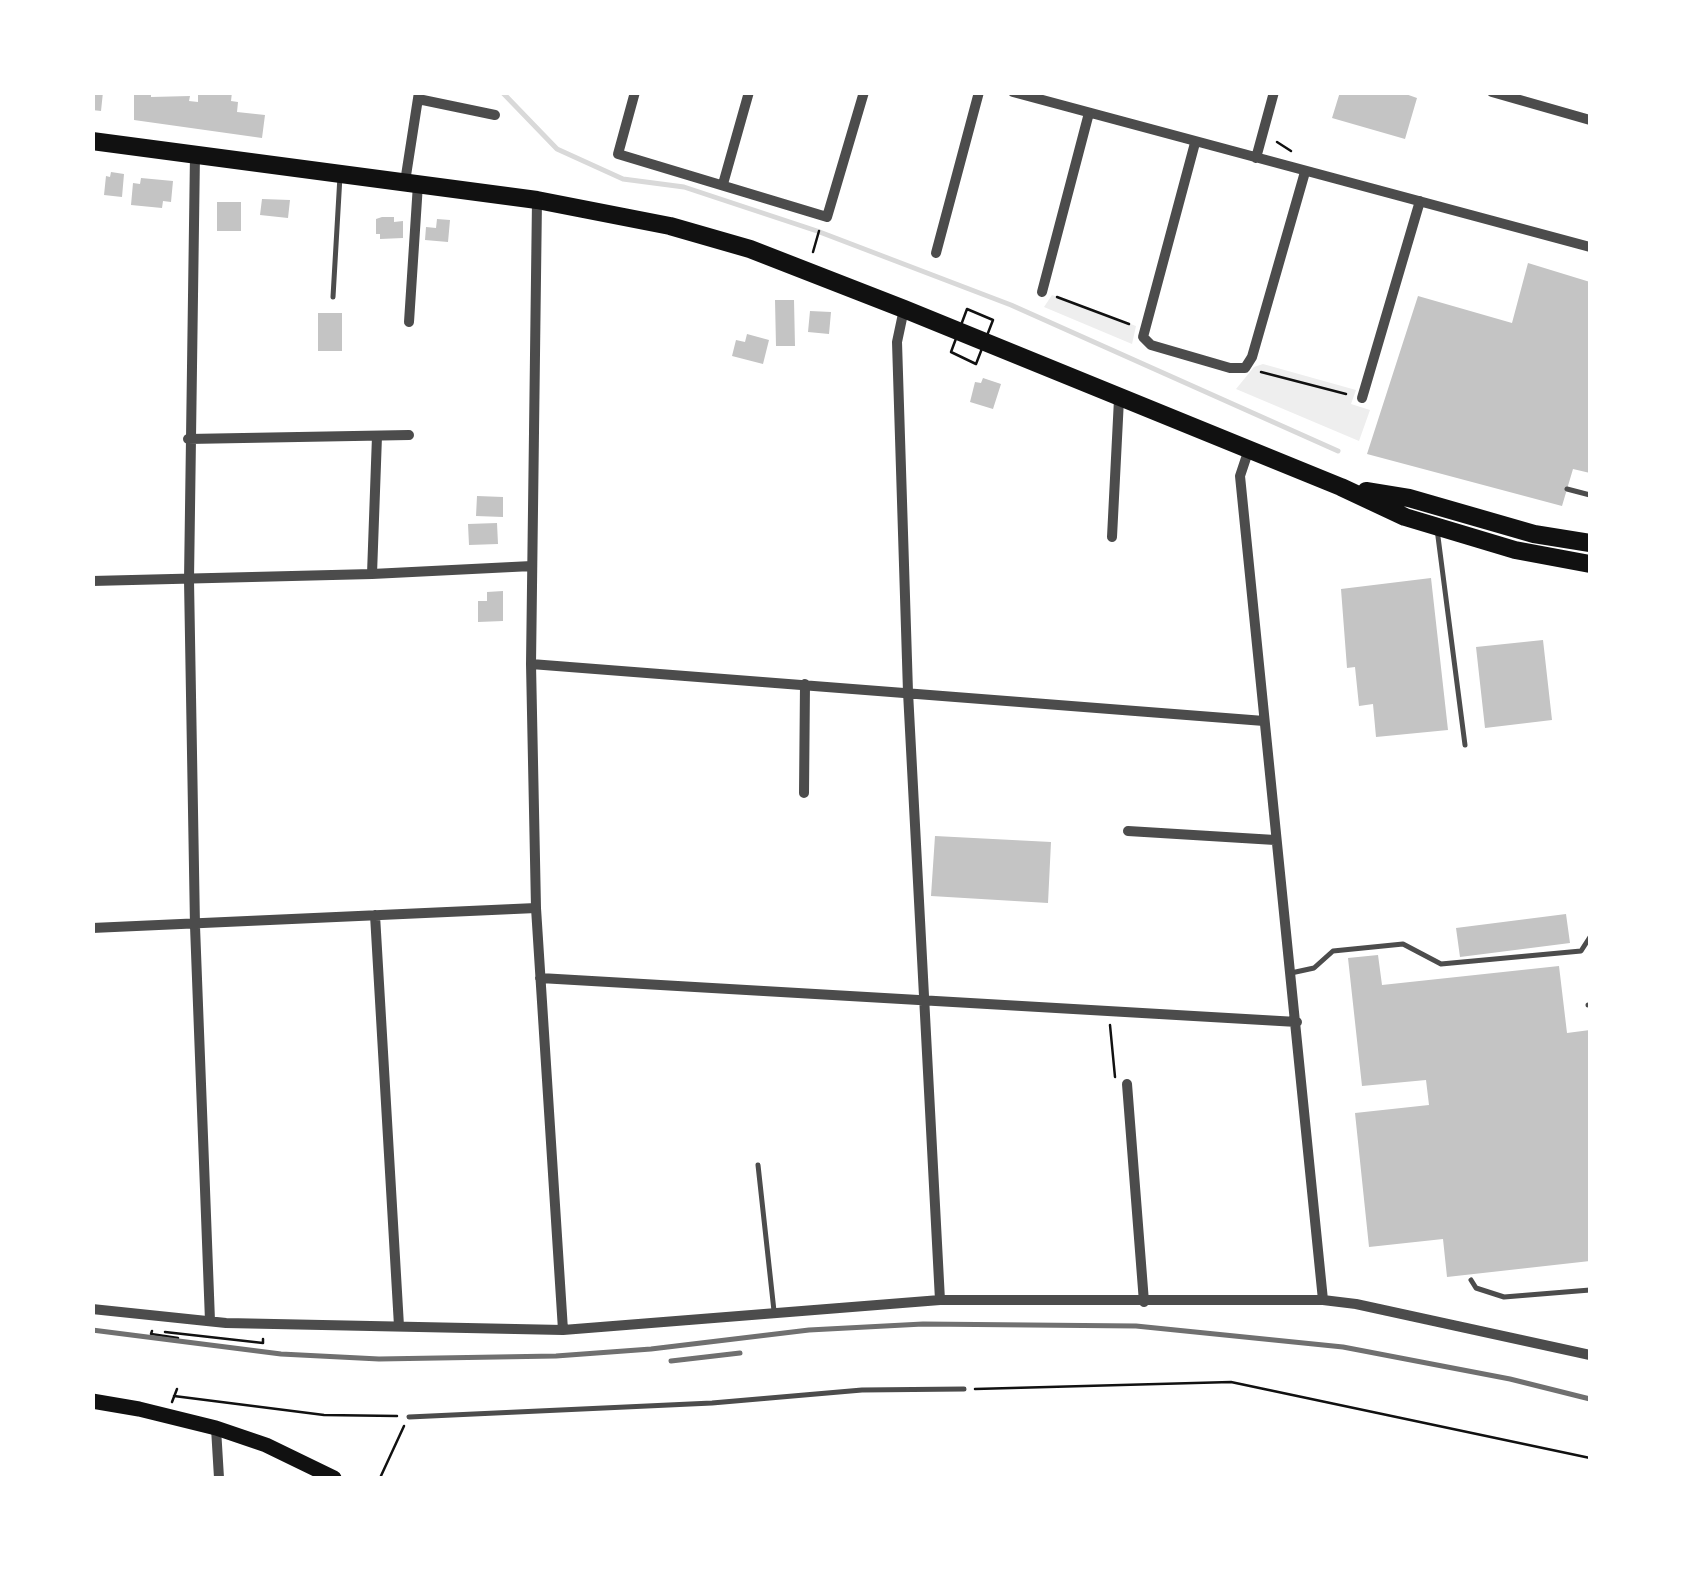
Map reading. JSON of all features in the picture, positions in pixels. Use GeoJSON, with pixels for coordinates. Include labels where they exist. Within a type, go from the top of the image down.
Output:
{"type":"FeatureCollection","features":[{"type":"Feature","properties":{"kind":"main road"},"geometry":{"type":"LineString","coordinates":[[92,141],[537,200],[670,226],[750,249],[904,309],[1341,487],[1404,517],[1516,550],[1590,564]]}},
{"type":"Feature","properties":{"kind":"main road"},"geometry":{"type":"LineString","coordinates":[[1341,487],[1409,498],[1534,534],[1590,543]]}},
{"type":"Feature","properties":{"kind":"main road"},"geometry":{"type":"LineString","coordinates":[[92,1401],[216,1428],[266,1445],[334,1478]]}},
{"type":"Feature","properties":{"kind":"street"},"geometry":{"type":"LineString","coordinates":[[635,92],[618,154],[723,184],[824,221],[864,92]]}},
{"type":"Feature","properties":{"kind":"street"},"geometry":{"type":"LineString","coordinates":[[723,184],[750,92]]}},
{"type":"Feature","properties":{"kind":"street"},"geometry":{"type":"LineString","coordinates":[[936,253],[978,92]]}},
{"type":"Feature","properties":{"kind":"street"},"geometry":{"type":"LineString","coordinates":[[1013,92],[1590,247]]}},
{"type":"Feature","properties":{"kind":"street"},"geometry":{"type":"LineString","coordinates":[[1256,158],[1274,92]]}},
{"type":"Feature","properties":{"kind":"street"},"geometry":{"type":"LineString","coordinates":[[1492,92],[1519,96],[1590,120]]}},
{"type":"Feature","properties":{"kind":"street"},"geometry":{"type":"LineString","coordinates":[[410,322],[411,183],[419,96],[495,114]]}},
{"type":"Feature","properties":{"kind":"street"},"geometry":{"type":"LineString","coordinates":[[1042,292],[1090,113]]}},
{"type":"Feature","properties":{"kind":"street"},"geometry":{"type":"LineString","coordinates":[[1195,142],[1144,334],[1151,345],[1230,368],[1246,368],[1252,357],[1305,172]]}},
{"type":"Feature","properties":{"kind":"street"},"geometry":{"type":"LineString","coordinates":[[195,154],[188,580],[195,926],[210,1321]]}},
{"type":"Feature","properties":{"kind":"street"},"geometry":{"type":"LineString","coordinates":[[537,200],[531,664],[536,908],[563,1330]]}},
{"type":"Feature","properties":{"kind":"street"},"geometry":{"type":"LineString","coordinates":[[1362,398],[1420,201]]}},
{"type":"Feature","properties":{"kind":"street"},"geometry":{"type":"LineString","coordinates":[[904,309],[896,342],[908,692],[940,1300]]}},
{"type":"Feature","properties":{"kind":"street"},"geometry":{"type":"LineString","coordinates":[[1112,537],[1119,398]]}},
{"type":"Feature","properties":{"kind":"street"},"geometry":{"type":"LineString","coordinates":[[372,574],[377,436]]}},
{"type":"Feature","properties":{"kind":"street"},"geometry":{"type":"LineString","coordinates":[[188,439],[409,436]]}},
{"type":"Feature","properties":{"kind":"street"},"geometry":{"type":"LineString","coordinates":[[1248,452],[1240,476],[1323,1300]]}},
{"type":"Feature","properties":{"kind":"street"},"geometry":{"type":"LineString","coordinates":[[92,581],[532,566]]}},
{"type":"Feature","properties":{"kind":"street"},"geometry":{"type":"LineString","coordinates":[[531,664],[1264,721]]}},
{"type":"Feature","properties":{"kind":"street"},"geometry":{"type":"LineString","coordinates":[[804,684],[804,793]]}},
{"type":"Feature","properties":{"kind":"street"},"geometry":{"type":"LineString","coordinates":[[1128,831],[1274,840]]}},
{"type":"Feature","properties":{"kind":"street"},"geometry":{"type":"LineString","coordinates":[[92,928],[536,908]]}},
{"type":"Feature","properties":{"kind":"street"},"geometry":{"type":"LineString","coordinates":[[376,915],[399,1326]]}},
{"type":"Feature","properties":{"kind":"street"},"geometry":{"type":"LineString","coordinates":[[540,978],[1296,1022]]}},
{"type":"Feature","properties":{"kind":"street"},"geometry":{"type":"LineString","coordinates":[[1127,1084],[1144,1302]]}},
{"type":"Feature","properties":{"kind":"street"},"geometry":{"type":"LineString","coordinates":[[92,1309],[210,1321],[563,1330],[940,1300],[1323,1300],[1590,1356]]}},
{"type":"Feature","properties":{"kind":"street"},"geometry":{"type":"LineString","coordinates":[[216,1428],[219,1478]]}},
{"type":"Feature","properties":{"kind":"lane"},"geometry":{"type":"LineString","coordinates":[[334,297],[340,173]]}},
{"type":"Feature","properties":{"kind":"lane"},"geometry":{"type":"LineString","coordinates":[[1567,489],[1590,495]]}},
{"type":"Feature","properties":{"kind":"lane"},"geometry":{"type":"LineString","coordinates":[[1437,526],[1465,745]]}},
{"type":"Feature","properties":{"kind":"lane"},"geometry":{"type":"LineString","coordinates":[[1290,973],[1314,968],[1333,951],[1402,944],[1441,964],[1581,950],[1590,936]]}},
{"type":"Feature","properties":{"kind":"lane"},"geometry":{"type":"LineString","coordinates":[[758,1165],[774,1312]]}},
{"type":"Feature","properties":{"kind":"lane"},"geometry":{"type":"LineString","coordinates":[[1470,1280],[1476,1288],[1504,1297],[1590,1290]]}},
{"type":"Feature","properties":{"kind":"lane"},"geometry":{"type":"LineString","coordinates":[[409,1416],[712,1403],[862,1390],[964,1389]]}},
{"type":"Feature","properties":{"kind":"path"},"geometry":{"type":"LineString","coordinates":[[814,251],[824,221]]}},
{"type":"Feature","properties":{"kind":"path"},"geometry":{"type":"LineString","coordinates":[[1042,292],[1144,334]]}},
{"type":"Feature","properties":{"kind":"path"},"geometry":{"type":"LineString","coordinates":[[967,309],[993,320]]}},
{"type":"Feature","properties":{"kind":"path"},"geometry":{"type":"LineString","coordinates":[[951,352],[976,364]]}},
{"type":"Feature","properties":{"kind":"path"},"geometry":{"type":"LineString","coordinates":[[1246,368],[1362,398]]}},
{"type":"Feature","properties":{"kind":"path"},"geometry":{"type":"LineString","coordinates":[[1109,1012],[1115,1081],[1127,1084]]}},
{"type":"Feature","properties":{"kind":"path"},"geometry":{"type":"LineString","coordinates":[[964,1389],[1231,1382],[1590,1458]]}},
{"type":"Feature","properties":{"kind":"path"},"geometry":{"type":"LineString","coordinates":[[174,1396],[324,1415],[409,1416],[380,1478]]}},
{"type":"Feature","properties":{"kind":"shaded area"},"geometry":{"type":"Polygon","coordinates":[[[1052,295],[1136,326],[1132,344],[1044,307],[1052,295]]]}},
{"type":"Feature","properties":{"kind":"shaded area"},"geometry":{"type":"Polygon","coordinates":[[[1263,364],[1356,390],[1351,404],[1370,410],[1359,441],[1236,389],[1254,367],[1263,364]]]}},
{"type":"Feature","properties":{"kind":"building"},"geometry":{"type":"Polygon","coordinates":[[[92,92],[103,92],[101,111],[92,110],[92,92]]]}},
{"type":"Feature","properties":{"kind":"building"},"geometry":{"type":"Polygon","coordinates":[[[134,92],[151,92],[151,97],[190,96],[189,101],[198,102],[198,92],[232,92],[231,101],[238,102],[237,112],[265,115],[262,138],[134,120],[134,92]]]}},
{"type":"Feature","properties":{"kind":"building"},"geometry":{"type":"Polygon","coordinates":[[[1340,92],[1400,92],[1417,98],[1405,139],[1332,118],[1340,92]]]}},
{"type":"Feature","properties":{"kind":"building"},"geometry":{"type":"Polygon","coordinates":[[[111,172],[124,174],[122,197],[104,195],[106,176],[110,177],[111,172]]]}},
{"type":"Feature","properties":{"kind":"building"},"geometry":{"type":"Polygon","coordinates":[[[141,178],[173,181],[171,202],[163,201],[162,208],[131,205],[133,183],[140,184],[141,178]]]}},
{"type":"Feature","properties":{"kind":"building"},"geometry":{"type":"Polygon","coordinates":[[[262,199],[290,200],[288,218],[260,215],[262,199]]]}},
{"type":"Feature","properties":{"kind":"building"},"geometry":{"type":"Polygon","coordinates":[[[217,202],[241,202],[241,231],[217,231],[217,202]]]}},
{"type":"Feature","properties":{"kind":"building"},"geometry":{"type":"Polygon","coordinates":[[[376,219],[403,221],[403,238],[380,239],[376,219]]]}},
{"type":"Feature","properties":{"kind":"building"},"geometry":{"type":"Polygon","coordinates":[[[437,219],[450,220],[448,242],[425,240],[426,227],[436,228],[437,219]]]}},
{"type":"Feature","properties":{"kind":"building"},"geometry":{"type":"Polygon","coordinates":[[[1528,263],[1590,282],[1590,473],[1573,469],[1562,506],[1367,454],[1418,296],[1512,323],[1528,263]]]}},
{"type":"Feature","properties":{"kind":"building"},"geometry":{"type":"Polygon","coordinates":[[[775,300],[794,300],[795,346],[776,346],[775,300]]]}},
{"type":"Feature","properties":{"kind":"building"},"geometry":{"type":"Polygon","coordinates":[[[810,311],[831,312],[829,334],[808,332],[810,311]]]}},
{"type":"Feature","properties":{"kind":"building"},"geometry":{"type":"Polygon","coordinates":[[[318,313],[342,313],[342,351],[318,351],[318,313]]]}},
{"type":"Feature","properties":{"kind":"building"},"geometry":{"type":"Polygon","coordinates":[[[747,334],[769,340],[763,364],[732,356],[736,340],[745,342],[747,334]]]}},
{"type":"Feature","properties":{"kind":"building"},"geometry":{"type":"Polygon","coordinates":[[[983,378],[1001,384],[993,409],[970,402],[975,382],[981,383],[983,378]]]}},
{"type":"Feature","properties":{"kind":"building"},"geometry":{"type":"Polygon","coordinates":[[[477,496],[503,497],[503,517],[476,516],[477,496]]]}},
{"type":"Feature","properties":{"kind":"building"},"geometry":{"type":"Polygon","coordinates":[[[497,523],[498,544],[469,545],[468,524],[497,523]]]}},
{"type":"Feature","properties":{"kind":"building"},"geometry":{"type":"Polygon","coordinates":[[[1431,578],[1448,730],[1376,737],[1373,704],[1359,706],[1355,667],[1347,668],[1341,589],[1431,578]]]}},
{"type":"Feature","properties":{"kind":"building"},"geometry":{"type":"Polygon","coordinates":[[[503,591],[503,621],[478,622],[478,601],[487,601],[487,592],[503,591]]]}},
{"type":"Feature","properties":{"kind":"building"},"geometry":{"type":"Polygon","coordinates":[[[1543,640],[1552,720],[1485,728],[1476,647],[1543,640]]]}},
{"type":"Feature","properties":{"kind":"building"},"geometry":{"type":"Polygon","coordinates":[[[935,836],[1051,842],[1048,903],[931,896],[935,836]]]}},
{"type":"Feature","properties":{"kind":"building"},"geometry":{"type":"Polygon","coordinates":[[[1566,914],[1570,943],[1460,957],[1456,928],[1566,914]]]}},
{"type":"Feature","properties":{"kind":"building"},"geometry":{"type":"Polygon","coordinates":[[[1378,955],[1382,985],[1559,966],[1567,1033],[1590,1030],[1590,1261],[1447,1277],[1443,1239],[1369,1247],[1355,1113],[1429,1105],[1426,1080],[1362,1086],[1348,958],[1378,955]]]}},
{"type":"Feature","properties":{"kind":"waterway"},"geometry":{"type":"LineString","coordinates":[[502,92],[557,149],[623,179],[684,187],[817,231],[1011,305],[1338,451]]}},
{"type":"Feature","properties":{"kind":"railway"},"geometry":{"type":"LineString","coordinates":[[92,1330],[281,1354],[379,1359],[556,1356],[809,1330],[923,1324],[1136,1326],[1343,1347],[1510,1379],[1590,1399]]}},
{"type":"Feature","properties":{"kind":"railway"},"geometry":{"type":"LineString","coordinates":[[671,1361],[740,1353]]}}]}
